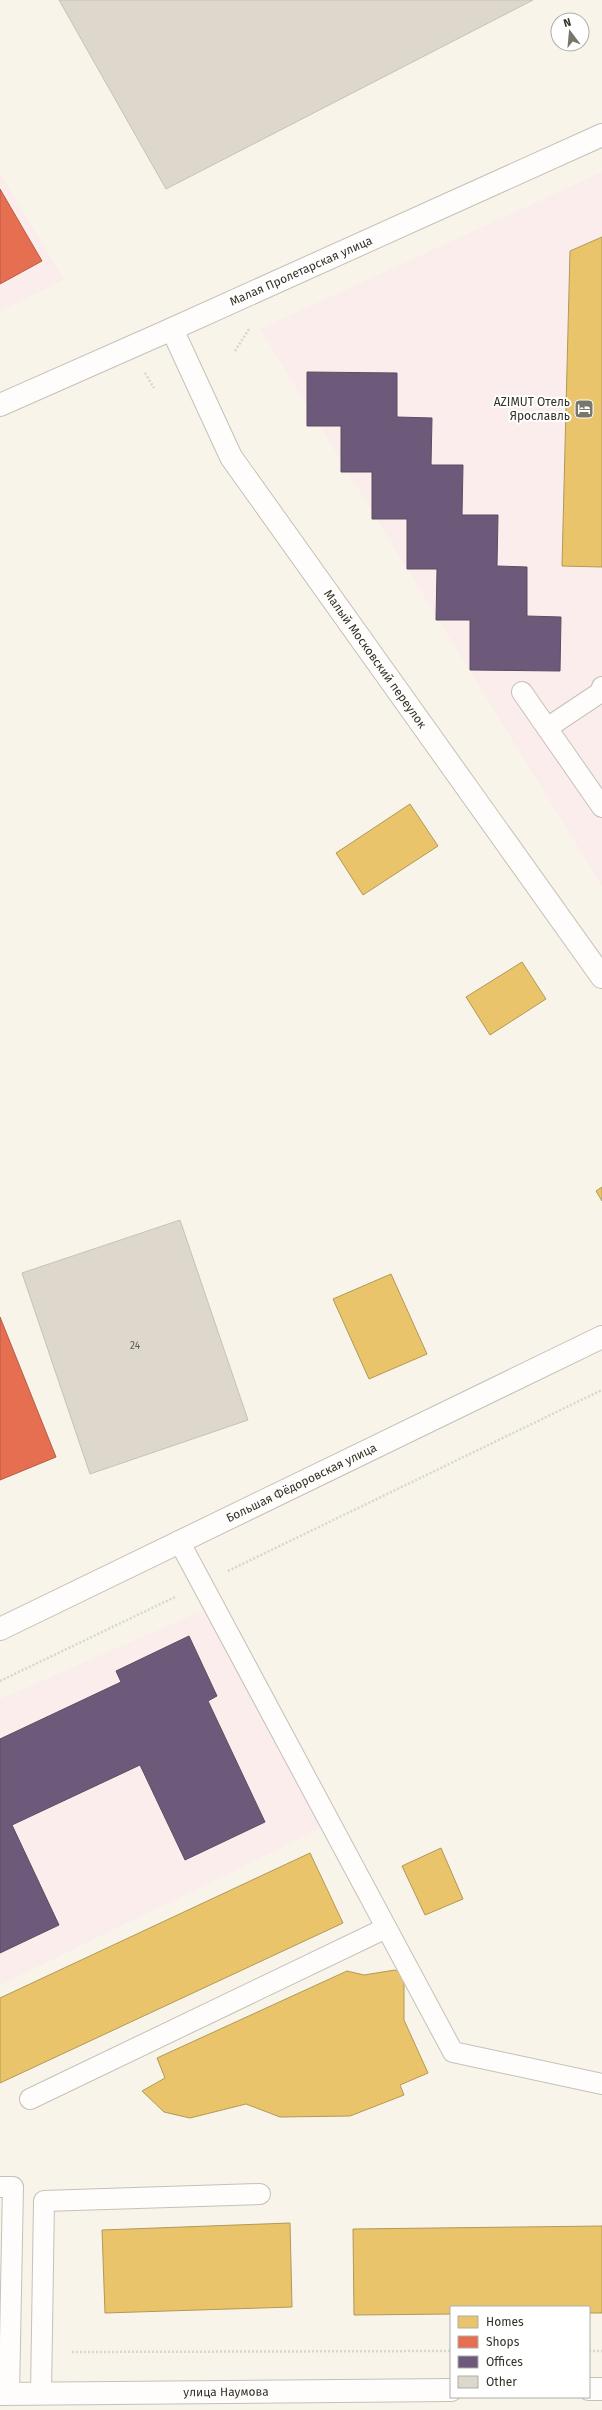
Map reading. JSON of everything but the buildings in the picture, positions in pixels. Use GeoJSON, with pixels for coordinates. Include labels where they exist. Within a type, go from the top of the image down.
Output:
{"type":"FeatureCollection","features":[{"type":"Feature","properties":{"kind":"street","name":"Малая Пролетарская улица"},"geometry":{"type":"LineString","coordinates":[[0,405],[602,135]]}},
{"type":"Feature","properties":{"kind":"street","name":"Малый Московский переулок"},"geometry":{"type":"LineString","coordinates":[[172,329],[231,457],[602,977]]}},
{"type":"Feature","properties":{"kind":"street","name":"Большая Фёдоровская улица"},"geometry":{"type":"LineString","coordinates":[[0,1629],[602,1337]]}},
{"type":"Feature","properties":{"kind":"street"},"geometry":{"type":"LineString","coordinates":[[590,2389],[602,2389]]}},
{"type":"Feature","properties":{"kind":"street","name":"улица Наумова"},"geometry":{"type":"LineString","coordinates":[[5,2394],[450,2390]]}},
{"type":"Feature","properties":{"kind":"lane"},"geometry":{"type":"LineString","coordinates":[[547,728],[601,692],[602,687]]}},
{"type":"Feature","properties":{"kind":"lane"},"geometry":{"type":"LineString","coordinates":[[522,692],[602,807]]}},
{"type":"Feature","properties":{"kind":"lane"},"geometry":{"type":"LineString","coordinates":[[179,1541],[453,2052],[602,2084]]}},
{"type":"Feature","properties":{"kind":"lane"},"geometry":{"type":"LineString","coordinates":[[30,2099],[386,1928]]}},
{"type":"Feature","properties":{"kind":"lane"},"geometry":{"type":"LineString","coordinates":[[0,2187],[13,2187],[5,2326],[5,2394]]}},
{"type":"Feature","properties":{"kind":"lane"},"geometry":{"type":"LineString","coordinates":[[41,2394],[44,2201],[260,2194]]}},
{"type":"Feature","properties":{"kind":"path"},"geometry":{"type":"LineString","coordinates":[[143,369],[154,388]]}},
{"type":"Feature","properties":{"kind":"path"},"geometry":{"type":"LineString","coordinates":[[0,1681],[602,1390]]}},
{"type":"Feature","properties":{"kind":"path"},"geometry":{"type":"LineString","coordinates":[[41,2352],[450,2351]]}},
{"type":"Feature","properties":{"kind":"path"},"geometry":{"type":"LineString","coordinates":[[590,2351],[602,2351]]}},
{"type":"Feature","properties":{"kind":"shaded area"},"geometry":{"type":"Polygon","coordinates":[[[602,172],[602,886],[260,329],[602,172]]]}},
{"type":"Feature","properties":{"kind":"shaded area"},"geometry":{"type":"Polygon","coordinates":[[[0,173],[64,280],[0,311],[0,173]]]}},
{"type":"Feature","properties":{"kind":"shaded area"},"geometry":{"type":"Polygon","coordinates":[[[213,1606],[330,1824],[0,1985],[0,1699],[213,1606]]]}},
{"type":"Feature","properties":{"kind":"place","name":"AZIMUT Отель Ярославль"},"geometry":{"type":"Point","coordinates":[584,409]}}]}
